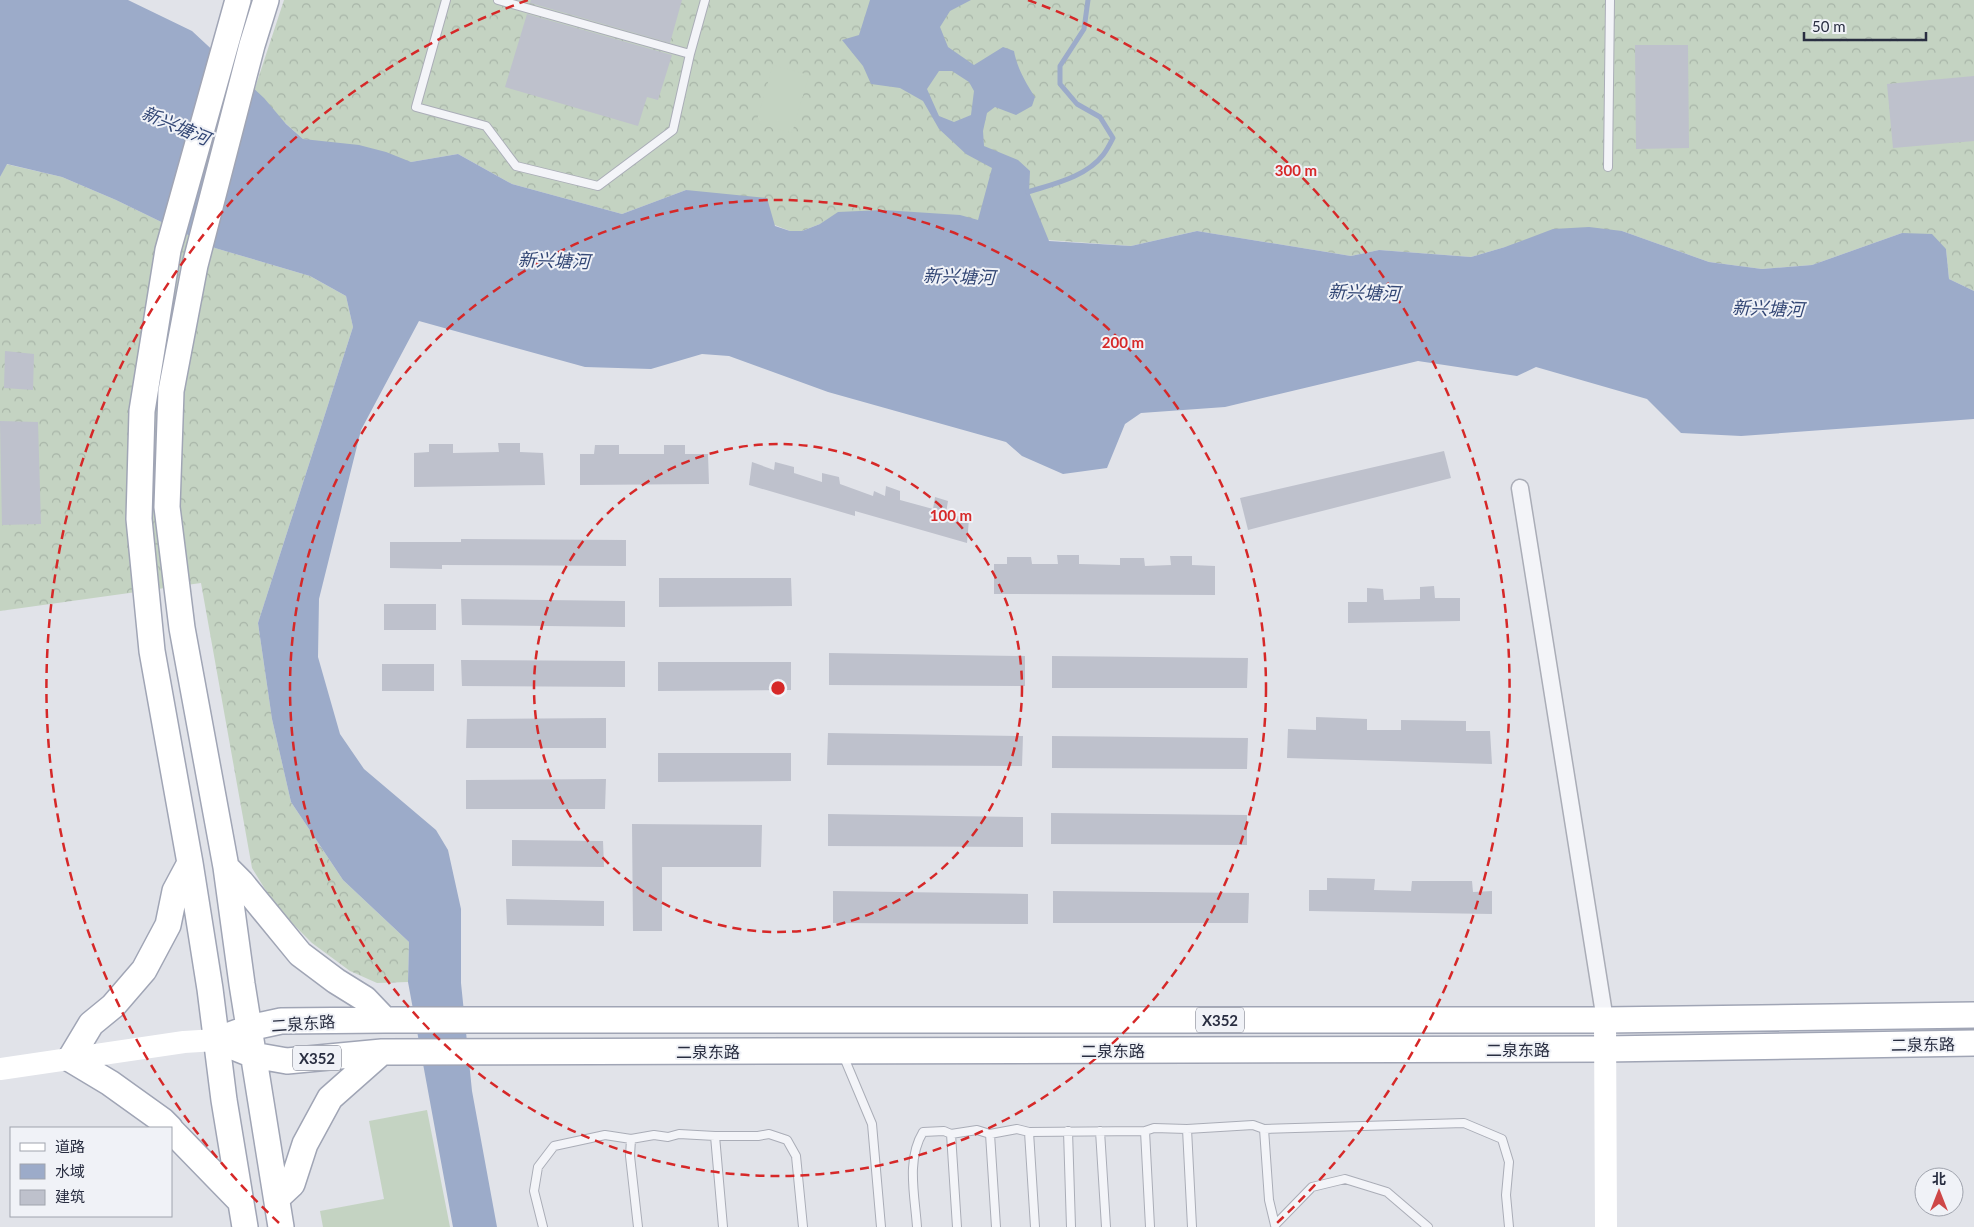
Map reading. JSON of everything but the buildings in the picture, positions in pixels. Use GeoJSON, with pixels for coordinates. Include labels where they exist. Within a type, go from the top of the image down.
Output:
{"type":"FeatureCollection","features":[{"type":"Feature","properties":{"kind":"main road"},"geometry":{"type":"LineString","coordinates":[[238,0],[168,250],[142,410],[139,519],[152,651],[190,863],[210,989],[224,1100],[245,1227]]}},
{"type":"Feature","properties":{"kind":"main road"},"geometry":{"type":"LineString","coordinates":[[266,0],[252,45],[195,265],[171,390],[167,507],[182,628],[226,867],[253,1055],[281,1227]]}},
{"type":"Feature","properties":{"kind":"main road"},"geometry":{"type":"LineString","coordinates":[[70,1059],[91,1024],[113,1006],[144,970],[168,924],[175,891],[190,863]]}},
{"type":"Feature","properties":{"kind":"main road"},"geometry":{"type":"LineString","coordinates":[[226,867],[241,882],[300,954],[336,981],[365,999],[385,1020]]}},
{"type":"Feature","properties":{"kind":"main road","name":"二泉东路"},"geometry":{"type":"LineString","coordinates":[[216,1040],[249,1028],[281,1021],[1605,1020],[1974,1015]]}},
{"type":"Feature","properties":{"kind":"main road"},"geometry":{"type":"LineString","coordinates":[[1605,1020],[1606,1227]]}},
{"type":"Feature","properties":{"kind":"main road"},"geometry":{"type":"LineString","coordinates":[[0,1069],[184,1042],[216,1040]]}},
{"type":"Feature","properties":{"kind":"main road","name":"二泉东路"},"geometry":{"type":"LineString","coordinates":[[216,1040],[253,1055],[287,1061],[382,1052],[1604,1049],[1974,1043]]}},
{"type":"Feature","properties":{"kind":"main road"},"geometry":{"type":"LineString","coordinates":[[276,1198],[292,1184],[305,1144],[330,1098],[382,1052]]}},
{"type":"Feature","properties":{"kind":"main road"},"geometry":{"type":"LineString","coordinates":[[70,1059],[110,1083],[163,1121],[168,1127]]}},
{"type":"Feature","properties":{"kind":"main road"},"geometry":{"type":"LineString","coordinates":[[172,1131],[241,1202]]}},
{"type":"Feature","properties":{"kind":"street"},"geometry":{"type":"LineString","coordinates":[[1520,488],[1605,1020]]}},
{"type":"Feature","properties":{"kind":"lane"},"geometry":{"type":"LineString","coordinates":[[446,0],[416,107],[486,126],[516,166],[598,186],[672,130],[705,0]]}},
{"type":"Feature","properties":{"kind":"lane"},"geometry":{"type":"LineString","coordinates":[[498,0],[690,54]]}},
{"type":"Feature","properties":{"kind":"lane"},"geometry":{"type":"LineString","coordinates":[[1608,167],[1610,0]]}},
{"type":"Feature","properties":{"kind":"lane"},"geometry":{"type":"LineString","coordinates":[[841,1050],[872,1124],[881,1227]]}},
{"type":"Feature","properties":{"kind":"lane"},"geometry":{"type":"LineString","coordinates":[[917,1227],[913,1168],[915,1145],[923,1132],[944,1131],[951,1134],[977,1130],[990,1134],[1017,1129],[1029,1132],[1145,1131],[1154,1128],[1187,1129],[1253,1125],[1264,1129],[1464,1123],[1502,1139],[1509,1162],[1506,1196],[1509,1227]]}},
{"type":"Feature","properties":{"kind":"lane"},"geometry":{"type":"LineString","coordinates":[[1187,1129],[1192,1227]]}},
{"type":"Feature","properties":{"kind":"lane"},"geometry":{"type":"LineString","coordinates":[[1264,1129],[1269,1200],[1275,1225],[1312,1187],[1345,1180],[1387,1192],[1428,1227]]}},
{"type":"Feature","properties":{"kind":"lane"},"geometry":{"type":"LineString","coordinates":[[1068,1131],[1071,1227]]}},
{"type":"Feature","properties":{"kind":"lane"},"geometry":{"type":"LineString","coordinates":[[1100,1131],[1106,1227]]}},
{"type":"Feature","properties":{"kind":"lane"},"geometry":{"type":"LineString","coordinates":[[1145,1131],[1150,1227]]}},
{"type":"Feature","properties":{"kind":"lane"},"geometry":{"type":"LineString","coordinates":[[1029,1132],[1035,1227]]}},
{"type":"Feature","properties":{"kind":"lane"},"geometry":{"type":"LineString","coordinates":[[543,1227],[534,1191],[538,1167],[554,1146],[605,1135],[631,1139],[654,1135],[668,1137],[680,1134],[715,1136],[758,1136],[769,1134],[787,1140],[796,1156],[803,1227]]}},
{"type":"Feature","properties":{"kind":"lane"},"geometry":{"type":"LineString","coordinates":[[951,1134],[957,1227]]}},
{"type":"Feature","properties":{"kind":"lane"},"geometry":{"type":"LineString","coordinates":[[990,1134],[996,1227]]}},
{"type":"Feature","properties":{"kind":"lane"},"geometry":{"type":"LineString","coordinates":[[715,1136],[723,1227]]}},
{"type":"Feature","properties":{"kind":"lane"},"geometry":{"type":"LineString","coordinates":[[631,1139],[630,1156],[638,1227]]}},
{"type":"Feature","properties":{"kind":"green space"},"geometry":{"type":"Polygon","coordinates":[[[284,0],[1974,0],[1974,291],[1949,279],[1946,249],[1902,233],[1812,265],[1762,269],[1709,262],[1622,231],[1505,247],[1471,257],[1379,250],[1351,256],[1197,231],[1131,246],[820,224],[802,231],[790,231],[686,190],[622,214],[512,184],[458,154],[411,162],[303,139],[253,94],[284,0]]]}},
{"type":"Feature","properties":{"kind":"green space"},"geometry":{"type":"Polygon","coordinates":[[[773,65],[809,75],[792,133],[756,123],[773,65]]]}},
{"type":"Feature","properties":{"kind":"green space"},"geometry":{"type":"Polygon","coordinates":[[[6,164],[62,177],[116,200],[215,248],[310,276],[346,296],[353,327],[258,623],[272,719],[291,802],[343,880],[409,942],[408,982],[377,983],[350,971],[312,943],[276,907],[252,868],[201,583],[0,611],[0,177],[6,164]]]}},
{"type":"Feature","properties":{"kind":"green space"},"geometry":{"type":"Polygon","coordinates":[[[427,1110],[450,1227],[323,1227],[320,1211],[384,1199],[369,1121],[427,1110]]]}},
{"type":"Feature","properties":{"kind":"water","name":"新兴塘河"},"geometry":{"type":"Polygon","coordinates":[[[0,0],[128,0],[192,31],[264,98],[286,124],[303,139],[359,145],[386,152],[411,162],[458,154],[512,184],[622,214],[686,190],[767,198],[775,226],[790,231],[802,231],[820,224],[838,212],[883,210],[960,215],[978,220],[992,168],[966,154],[939,129],[923,101],[900,88],[871,84],[863,66],[842,40],[859,35],[870,0],[971,0],[950,11],[940,27],[948,47],[974,65],[1003,47],[1014,51],[1025,81],[1035,97],[1032,106],[1016,115],[995,107],[987,113],[983,131],[984,146],[1018,160],[1030,171],[1029,192],[1049,241],[1131,246],[1197,231],[1351,256],[1379,250],[1471,257],[1505,247],[1553,229],[1589,227],[1622,231],[1709,262],[1762,269],[1812,265],[1902,233],[1932,234],[1946,249],[1949,279],[1974,291],[1974,419],[1741,436],[1681,433],[1647,399],[1536,367],[1517,376],[1418,361],[1225,407],[1141,413],[1125,424],[1107,468],[1063,474],[1022,456],[1006,442],[828,392],[729,356],[702,354],[651,369],[585,367],[419,321],[361,430],[319,599],[318,657],[340,734],[364,769],[436,830],[448,850],[461,909],[461,983],[472,1091],[497,1227],[453,1227],[408,982],[409,942],[343,880],[291,802],[272,719],[258,623],[353,327],[346,296],[310,276],[215,248],[116,200],[62,177],[7,164],[0,177],[0,0]],[[939,71],[927,89],[939,116],[954,122],[971,115],[974,91],[969,82],[952,71],[939,71]]]}},
{"type":"Feature","properties":{"kind":"waterway"},"geometry":{"type":"LineString","coordinates":[[1028,192],[1058,183],[1088,169],[1103,155],[1113,138],[1100,117],[1077,104],[1060,84],[1060,66],[1084,29],[1088,0]]}}]}
